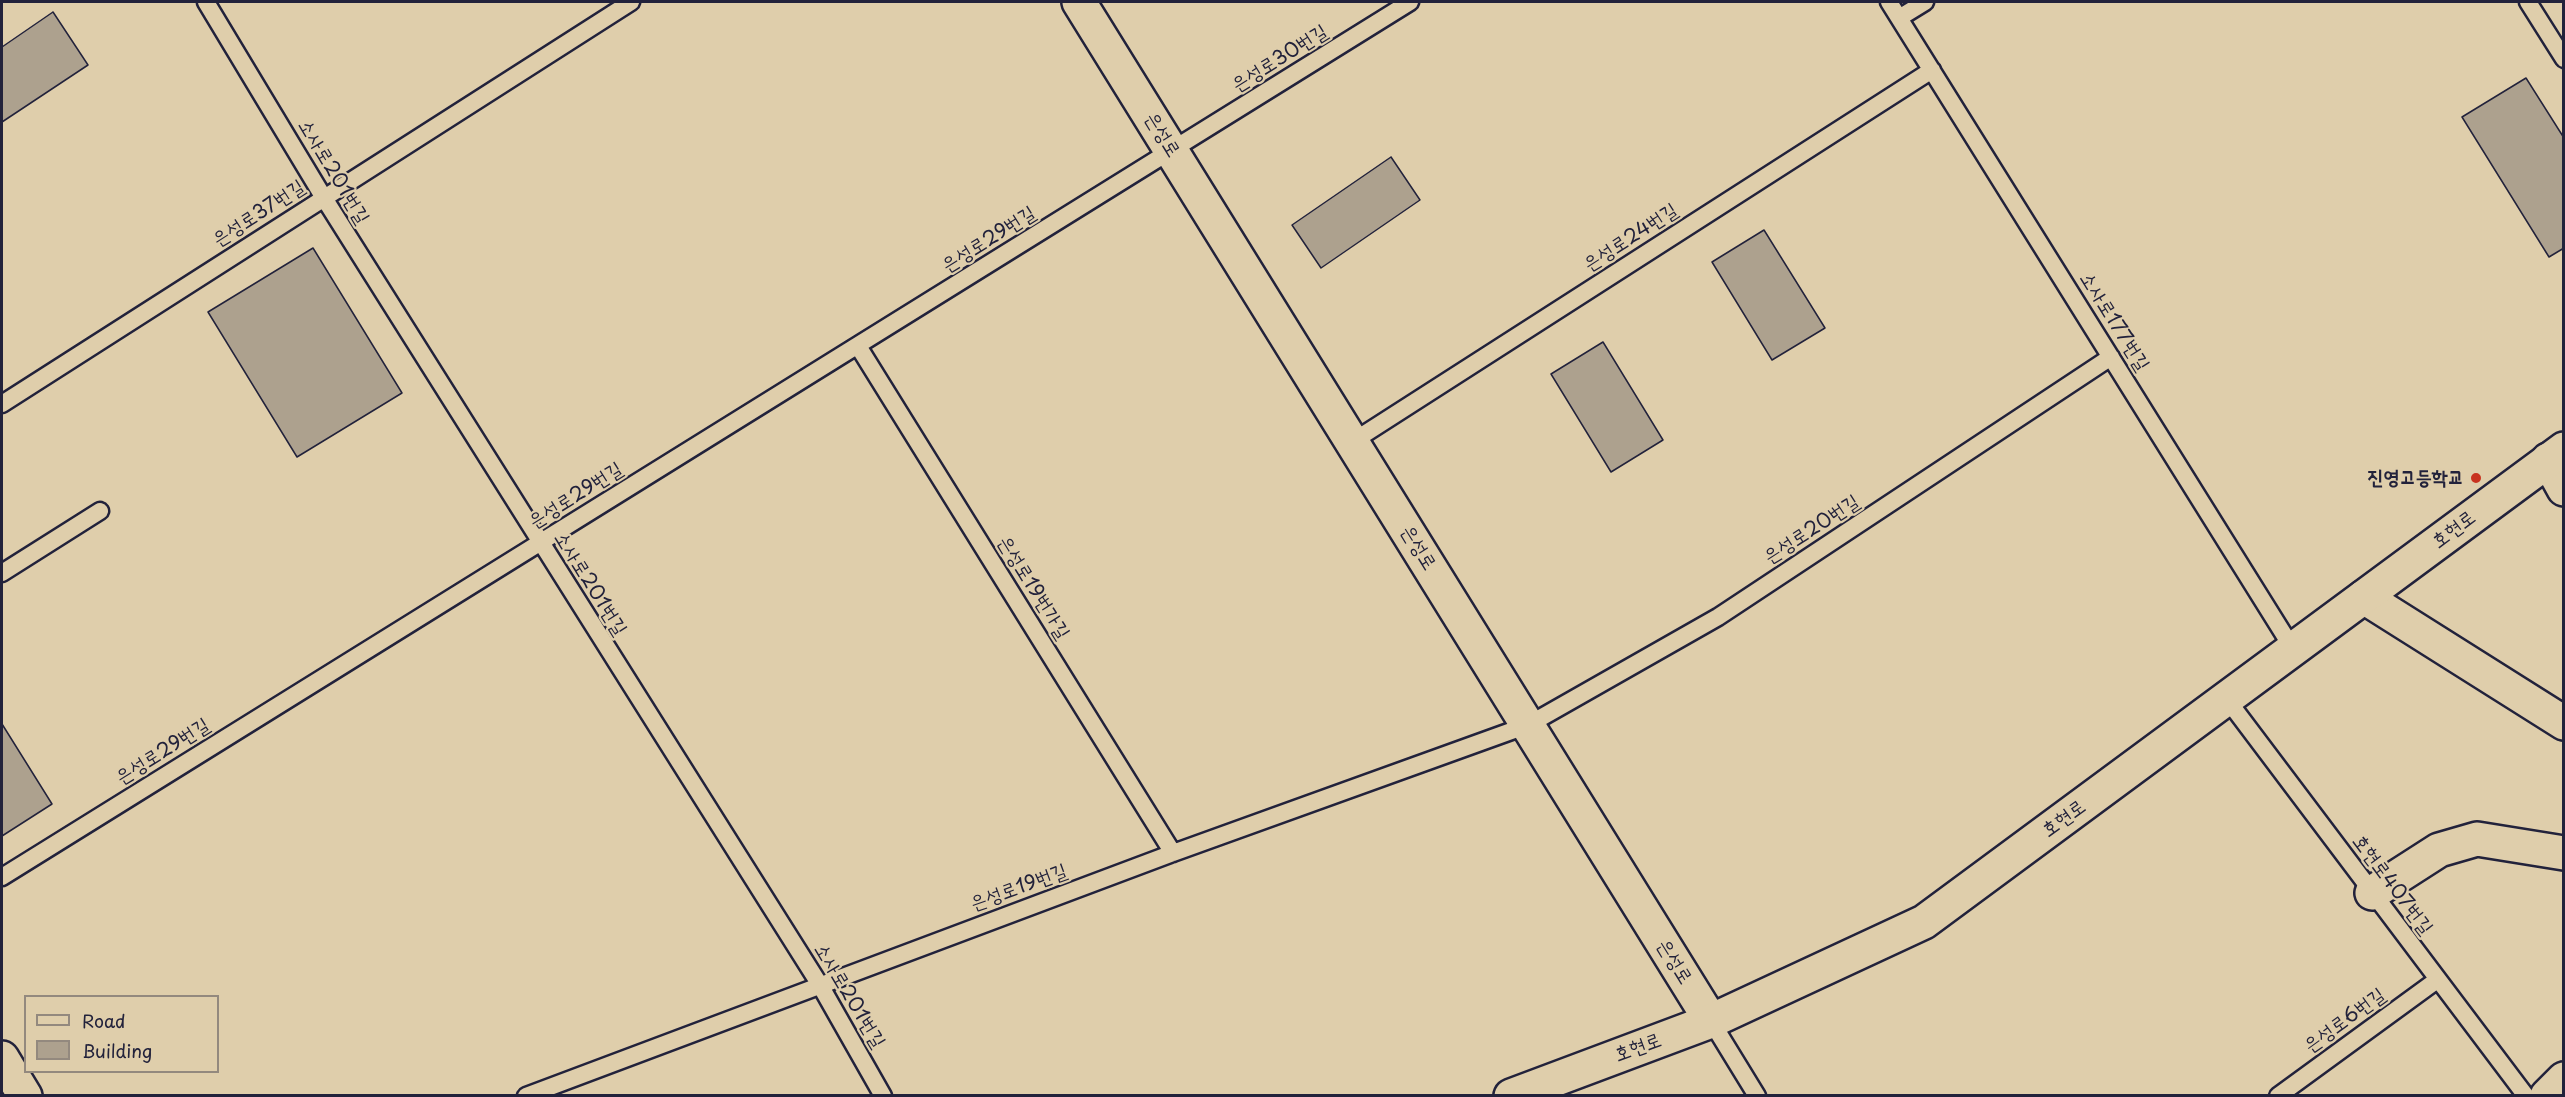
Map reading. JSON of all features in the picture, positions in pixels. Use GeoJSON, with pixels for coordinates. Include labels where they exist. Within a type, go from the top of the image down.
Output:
{"type":"FeatureCollection","features":[{"type":"Feature","properties":{"kind":"street","name":"은성로"},"geometry":{"type":"LineString","coordinates":[[1079,2],[1712,1022]]}},
{"type":"Feature","properties":{"kind":"street","name":"호현로"},"geometry":{"type":"LineString","coordinates":[[1511,1095],[1712,1022],[1924,921],[2556,455]]}},
{"type":"Feature","properties":{"kind":"street"},"geometry":{"type":"LineString","coordinates":[[2556,455],[2564,489]]}},
{"type":"Feature","properties":{"kind":"street"},"geometry":{"type":"LineString","coordinates":[[2364,597],[2564,723]]}},
{"type":"Feature","properties":{"kind":"street"},"geometry":{"type":"LineString","coordinates":[[2372,893],[2439,850],[2477,839],[2564,853]]}},
{"type":"Feature","properties":{"kind":"street"},"geometry":{"type":"LineString","coordinates":[[2,1058],[25,1095]]}},
{"type":"Feature","properties":{"kind":"street"},"geometry":{"type":"LineString","coordinates":[[2547,1095],[2564,1079]]}},
{"type":"Feature","properties":{"kind":"lane","name":"소사로201번길"},"geometry":{"type":"LineString","coordinates":[[206,2],[324,198],[540,544],[820,985],[884,1095]]}},
{"type":"Feature","properties":{"kind":"lane","name":"은성로37번길"},"geometry":{"type":"LineString","coordinates":[[2,404],[631,2]]}},
{"type":"Feature","properties":{"kind":"lane","name":"은성로30번길"},"geometry":{"type":"LineString","coordinates":[[1172,151],[1410,2]]}},
{"type":"Feature","properties":{"kind":"lane","name":"소사로177번길"},"geometry":{"type":"LineString","coordinates":[[1889,2],[2293,649]]}},
{"type":"Feature","properties":{"kind":"lane"},"geometry":{"type":"LineString","coordinates":[[1899,18],[1924,2]]}},
{"type":"Feature","properties":{"kind":"lane"},"geometry":{"type":"LineString","coordinates":[[2528,2],[2564,59]]}},
{"type":"Feature","properties":{"kind":"lane","name":"은성로24번길"},"geometry":{"type":"LineString","coordinates":[[1352,442],[1932,70]]}},
{"type":"Feature","properties":{"kind":"lane","name":"은성로29번길"},"geometry":{"type":"LineString","coordinates":[[2,877],[1172,151]]}},
{"type":"Feature","properties":{"kind":"lane","name":"은성로19번가길"},"geometry":{"type":"LineString","coordinates":[[858,346],[1173,853]]}},
{"type":"Feature","properties":{"kind":"lane","name":"은성로20번길"},"geometry":{"type":"LineString","coordinates":[[1528,725],[1718,617],[2111,357]]}},
{"type":"Feature","properties":{"kind":"lane"},"geometry":{"type":"LineString","coordinates":[[2,573],[100,511]]}},
{"type":"Feature","properties":{"kind":"lane","name":"호현로407번길"},"geometry":{"type":"LineString","coordinates":[[2226,699],[2526,1095]]}},
{"type":"Feature","properties":{"kind":"lane","name":"은성로19번길"},"geometry":{"type":"LineString","coordinates":[[526,1095],[1173,853],[1528,725]]}},
{"type":"Feature","properties":{"kind":"lane","name":"은성로6번길"},"geometry":{"type":"LineString","coordinates":[[2278,1095],[2437,980]]}},
{"type":"Feature","properties":{"kind":"lane","name":"은성로"},"geometry":{"type":"LineString","coordinates":[[1712,1022],[1757,1095]]}},
{"type":"Feature","properties":{"kind":"building"},"geometry":{"type":"Polygon","coordinates":[[[53,12],[88,65],[2,122],[2,47],[53,12]]]}},
{"type":"Feature","properties":{"kind":"building"},"geometry":{"type":"Polygon","coordinates":[[[2526,78],[2564,138],[2564,248],[2549,257],[2462,117],[2526,78]]]}},
{"type":"Feature","properties":{"kind":"building"},"geometry":{"type":"Polygon","coordinates":[[[1391,157],[1420,200],[1321,268],[1292,225],[1391,157]]]}},
{"type":"Feature","properties":{"kind":"building"},"geometry":{"type":"Polygon","coordinates":[[[1764,230],[1825,328],[1772,360],[1712,262],[1764,230]]]}},
{"type":"Feature","properties":{"kind":"building"},"geometry":{"type":"Polygon","coordinates":[[[313,248],[402,393],[297,457],[208,312],[313,248]]]}},
{"type":"Feature","properties":{"kind":"building"},"geometry":{"type":"Polygon","coordinates":[[[1603,342],[1663,440],[1611,472],[1551,374],[1603,342]]]}},
{"type":"Feature","properties":{"kind":"building"},"geometry":{"type":"Polygon","coordinates":[[[2,724],[52,804],[2,836],[2,724]]]}},
{"type":"Feature","properties":{"kind":"place","name":"진영고등학교"},"geometry":{"type":"Point","coordinates":[2476,478]}}]}
